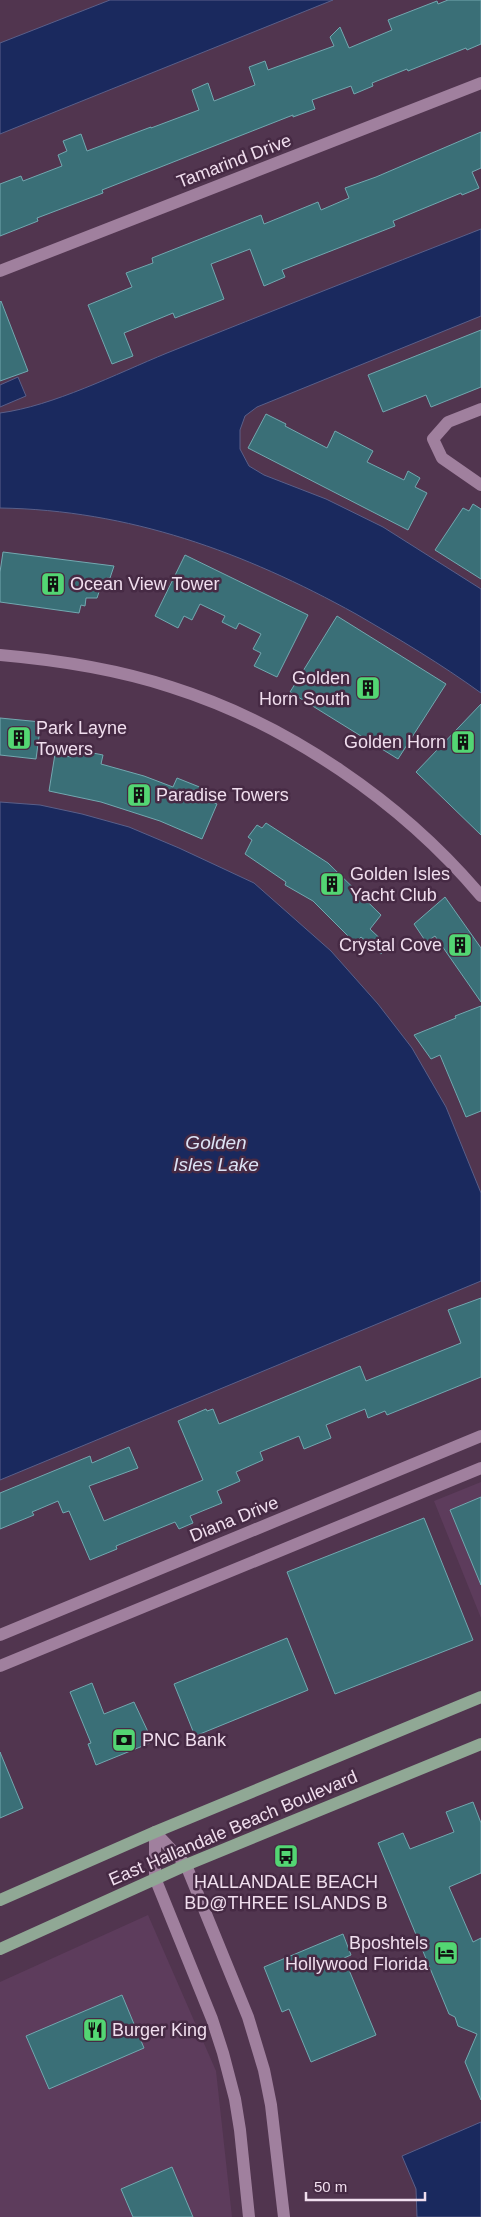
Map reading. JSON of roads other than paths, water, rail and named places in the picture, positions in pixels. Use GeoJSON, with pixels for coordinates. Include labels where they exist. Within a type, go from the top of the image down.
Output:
{"type":"FeatureCollection","features":[{"type":"Feature","properties":{"kind":"main road","name":"East Hallandale Beach Boulevard"},"geometry":{"type":"LineString","coordinates":[[0,1900],[155,1832],[481,1699]]}},
{"type":"Feature","properties":{"kind":"main road","name":"East Hallandale Beach Boulevard"},"geometry":{"type":"LineString","coordinates":[[0,1949],[155,1878],[481,1744]]}},
{"type":"Feature","properties":{"kind":"street","name":"Tamarind Drive"},"geometry":{"type":"LineString","coordinates":[[0,271],[481,82]]}},
{"type":"Feature","properties":{"kind":"street"},"geometry":{"type":"LineString","coordinates":[[481,409],[448,422],[433,439],[442,458],[481,485]]}},
{"type":"Feature","properties":{"kind":"street"},"geometry":{"type":"LineString","coordinates":[[0,655],[58,661],[138,678],[198,697],[267,728],[324,760],[400,816],[443,855],[481,896]]}},
{"type":"Feature","properties":{"kind":"street","name":"Diana Drive"},"geometry":{"type":"LineString","coordinates":[[0,1635],[481,1436]]}},
{"type":"Feature","properties":{"kind":"street"},"geometry":{"type":"LineString","coordinates":[[0,1666],[481,1468]]}},
{"type":"Feature","properties":{"kind":"street"},"geometry":{"type":"LineString","coordinates":[[155,1832],[186,1865],[248,2017],[264,2070],[271,2105],[284,2217]]}},
{"type":"Feature","properties":{"kind":"street"},"geometry":{"type":"LineString","coordinates":[[155,1832],[155,1878],[223,2053],[240,2130],[250,2217]]}},
{"type":"Feature","properties":{"kind":"water"},"geometry":{"type":"Polygon","coordinates":[[[110,0],[333,0],[0,134],[0,43],[110,0]]]}},
{"type":"Feature","properties":{"kind":"water"},"geometry":{"type":"Polygon","coordinates":[[[481,229],[481,316],[257,407],[245,416],[240,430],[240,449],[249,466],[264,475],[326,499],[383,527],[481,589],[481,693],[420,652],[356,614],[314,592],[228,554],[184,538],[140,526],[48,511],[0,508],[0,413],[41,404],[84,388],[167,353],[481,229]]]}},
{"type":"Feature","properties":{"kind":"water"},"geometry":{"type":"Polygon","coordinates":[[[18,377],[26,396],[0,407],[0,385],[18,377]]]}},
{"type":"Feature","properties":{"kind":"water","name":"Golden Isles Lake"},"geometry":{"type":"Polygon","coordinates":[[[0,802],[40,805],[82,814],[129,827],[179,848],[254,883],[331,951],[378,1004],[412,1048],[446,1107],[481,1193],[481,1281],[0,1480],[0,802]]]}},
{"type":"Feature","properties":{"kind":"water"},"geometry":{"type":"Polygon","coordinates":[[[481,2122],[481,2217],[417,2217],[416,2189],[402,2156],[481,2122]]]}},
{"type":"Feature","properties":{"kind":"place","name":"Ocean View Tower"},"geometry":{"type":"Point","coordinates":[53,584]}},
{"type":"Feature","properties":{"kind":"place","name":"Golden Horn South"},"geometry":{"type":"Point","coordinates":[368,688]}},
{"type":"Feature","properties":{"kind":"place","name":"Park Layne Towers"},"geometry":{"type":"Point","coordinates":[19,738]}},
{"type":"Feature","properties":{"kind":"place","name":"Golden Horn"},"geometry":{"type":"Point","coordinates":[463,742]}},
{"type":"Feature","properties":{"kind":"place","name":"Paradise Towers"},"geometry":{"type":"Point","coordinates":[139,795]}},
{"type":"Feature","properties":{"kind":"place","name":"Golden Isles Yacht Club"},"geometry":{"type":"Point","coordinates":[332,884]}},
{"type":"Feature","properties":{"kind":"place","name":"Crystal Cove"},"geometry":{"type":"Point","coordinates":[460,945]}},
{"type":"Feature","properties":{"kind":"place","name":"PNC Bank"},"geometry":{"type":"Point","coordinates":[124,1740]}},
{"type":"Feature","properties":{"kind":"place","name":"HALLANDALE BEACH BD@THREE ISLANDS B"},"geometry":{"type":"Point","coordinates":[286,1856]}},
{"type":"Feature","properties":{"kind":"place","name":"Bposhtels Hollywood Florida"},"geometry":{"type":"Point","coordinates":[446,1953]}},
{"type":"Feature","properties":{"kind":"place","name":"Burger King"},"geometry":{"type":"Point","coordinates":[95,2030]}}]}
